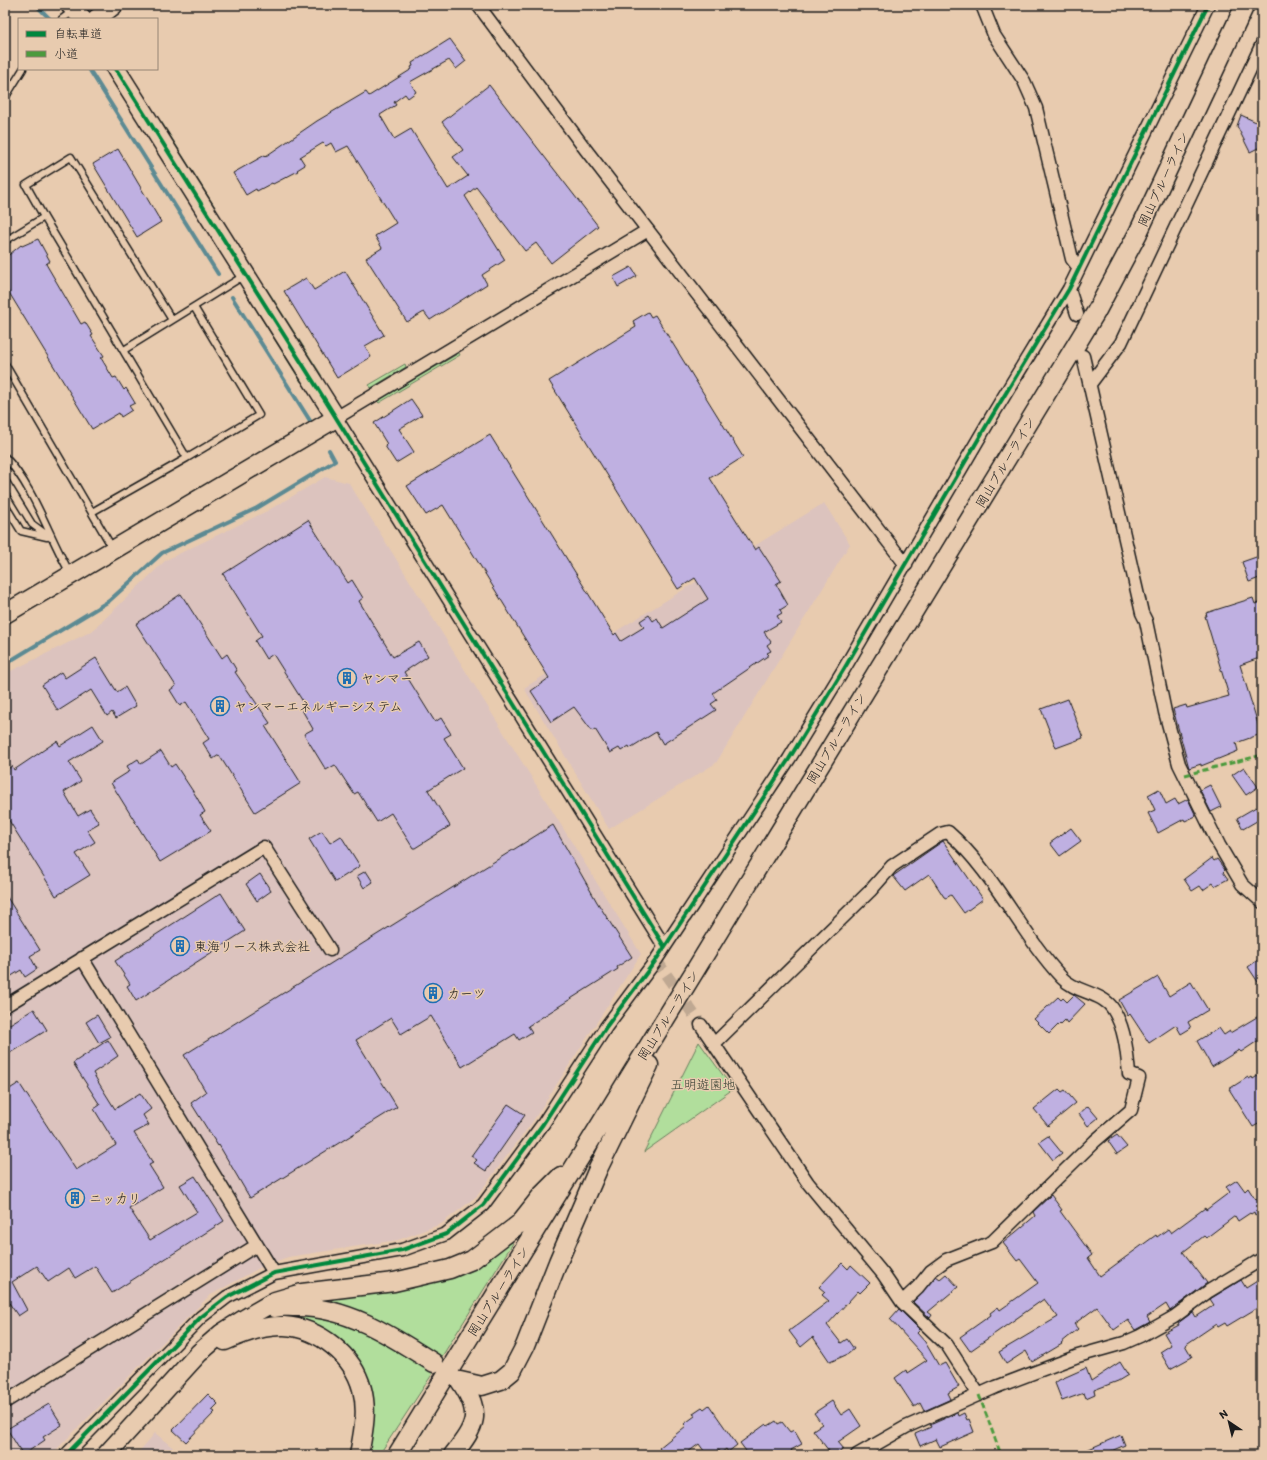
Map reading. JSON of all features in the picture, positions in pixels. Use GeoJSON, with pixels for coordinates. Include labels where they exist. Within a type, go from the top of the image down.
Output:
{"type":"FeatureCollection","features":[{"type":"Feature","properties":{"kind":"main road"},"geometry":{"type":"LineString","coordinates":[[97,18],[114,5]]}},
{"type":"Feature","properties":{"kind":"main road","name":"岡山ブルーライン"},"geometry":{"type":"LineString","coordinates":[[397,1455],[696,969],[1096,312],[1138,234],[1245,5]]}},
{"type":"Feature","properties":{"kind":"main road"},"geometry":{"type":"LineString","coordinates":[[5,614],[336,418],[117,70]]}},
{"type":"Feature","properties":{"kind":"main road"},"geometry":{"type":"LineString","coordinates":[[453,1455],[472,1425],[475,1410],[471,1396],[460,1381],[482,1386],[501,1380],[512,1371],[525,1346],[558,1262],[598,1169],[696,969]]}},
{"type":"Feature","properties":{"kind":"main road"},"geometry":{"type":"LineString","coordinates":[[106,1455],[199,1353],[222,1334],[244,1319],[275,1301],[302,1293],[394,1282],[450,1269],[472,1260],[519,1224],[542,1195],[580,1158]]}},
{"type":"Feature","properties":{"kind":"main road"},"geometry":{"type":"LineString","coordinates":[[244,1319],[278,1307],[323,1308],[348,1316],[368,1325],[434,1363]]}},
{"type":"Feature","properties":{"kind":"main road"},"geometry":{"type":"LineString","coordinates":[[199,1353],[246,1332],[283,1326],[310,1332],[333,1345],[352,1365],[362,1389],[365,1424],[359,1455]]}},
{"type":"Feature","properties":{"kind":"street"},"geometry":{"type":"LineString","coordinates":[[478,5],[648,230],[906,565]]}},
{"type":"Feature","properties":{"kind":"street"},"geometry":{"type":"LineString","coordinates":[[982,5],[994,35],[1024,81],[1036,108],[1072,260],[1079,268]]}},
{"type":"Feature","properties":{"kind":"street"},"geometry":{"type":"LineString","coordinates":[[66,1455],[201,1317],[226,1297],[274,1273],[402,1250],[446,1234],[483,1205],[543,1124],[606,1027],[664,946],[789,759],[906,565],[992,416],[1069,289],[1208,5]]}},
{"type":"Feature","properties":{"kind":"street"},"geometry":{"type":"LineString","coordinates":[[1090,384],[1121,343],[1262,44]]}},
{"type":"Feature","properties":{"kind":"street"},"geometry":{"type":"LineString","coordinates":[[648,230],[336,418],[664,946]]}},
{"type":"Feature","properties":{"kind":"street"},"geometry":{"type":"LineString","coordinates":[[1069,289],[1077,314]]}},
{"type":"Feature","properties":{"kind":"street"},"geometry":{"type":"LineString","coordinates":[[1083,356],[1140,605],[1146,621],[1165,712],[1179,764],[1219,846],[1242,884],[1262,902]]}},
{"type":"Feature","properties":{"kind":"street"},"geometry":{"type":"LineString","coordinates":[[715,1043],[870,891],[892,866],[940,834],[948,832],[981,867],[1064,979],[1092,995],[1106,1000],[1114,1010],[1127,1047],[1129,1074],[1139,1078],[1131,1110],[1095,1141],[992,1242],[946,1260],[931,1271],[918,1287],[902,1302]]}},
{"type":"Feature","properties":{"kind":"street"},"geometry":{"type":"LineString","coordinates":[[5,1006],[264,847],[330,950]]}},
{"type":"Feature","properties":{"kind":"street"},"geometry":{"type":"LineString","coordinates":[[82,958],[274,1273]]}},
{"type":"Feature","properties":{"kind":"street"},"geometry":{"type":"LineString","coordinates":[[701,1025],[715,1043],[808,1183],[883,1274],[902,1302],[947,1345],[978,1395]]}},
{"type":"Feature","properties":{"kind":"street"},"geometry":{"type":"LineString","coordinates":[[5,1402],[257,1245]]}},
{"type":"Feature","properties":{"kind":"street"},"geometry":{"type":"LineString","coordinates":[[857,1455],[906,1427],[978,1395],[1078,1356],[1124,1343],[1140,1336],[1174,1317],[1209,1291],[1262,1258]]}},
{"type":"Feature","properties":{"kind":"lane"},"geometry":{"type":"LineString","coordinates":[[5,98],[22,70]]}},
{"type":"Feature","properties":{"kind":"lane"},"geometry":{"type":"LineString","coordinates":[[172,320],[71,157],[26,185],[187,458]]}},
{"type":"Feature","properties":{"kind":"lane"},"geometry":{"type":"LineString","coordinates":[[5,241],[44,217]]}},
{"type":"Feature","properties":{"kind":"lane"},"geometry":{"type":"LineString","coordinates":[[124,350],[246,275]]}},
{"type":"Feature","properties":{"kind":"lane"},"geometry":{"type":"LineString","coordinates":[[92,512],[187,458],[258,415],[194,307]]}},
{"type":"Feature","properties":{"kind":"lane"},"geometry":{"type":"LineString","coordinates":[[5,364],[114,549]]}},
{"type":"Feature","properties":{"kind":"lane"},"geometry":{"type":"LineString","coordinates":[[5,457],[13,466],[44,518],[51,538],[71,574]]}},
{"type":"Feature","properties":{"kind":"lane"},"geometry":{"type":"LineString","coordinates":[[5,480],[32,524],[51,538]]}},
{"type":"Feature","properties":{"kind":"lane"},"geometry":{"type":"LineString","coordinates":[[5,505],[21,531],[51,538]]}},
{"type":"Feature","properties":{"kind":"shaded area"},"geometry":{"type":"Polygon","coordinates":[[[325,477],[349,483],[641,954],[533,1121],[477,1196],[441,1224],[398,1240],[288,1257],[261,1267],[209,1296],[51,1455],[5,1455],[5,674],[92,631],[166,560],[267,511],[325,477]]]}},
{"type":"Feature","properties":{"kind":"shaded area"},"geometry":{"type":"Polygon","coordinates":[[[824,503],[850,544],[716,763],[609,829],[524,688],[824,503]]]}},
{"type":"Feature","properties":{"kind":"shaded area"},"geometry":{"type":"Polygon","coordinates":[[[155,1433],[182,1455],[136,1455],[155,1433]]]}},
{"type":"Feature","properties":{"kind":"green space"},"geometry":{"type":"Polygon","coordinates":[[[161,121],[215,207],[212,209],[159,123],[161,121]]]}},
{"type":"Feature","properties":{"kind":"green space"},"geometry":{"type":"Polygon","coordinates":[[[265,286],[322,376],[319,378],[263,288],[265,286]]]}},
{"type":"Feature","properties":{"kind":"green space"},"geometry":{"type":"Polygon","coordinates":[[[247,290],[304,380],[301,382],[245,292],[247,290]]]}},
{"type":"Feature","properties":{"kind":"green space"},"geometry":{"type":"Polygon","coordinates":[[[459,353],[460,355],[379,403],[377,401],[459,353]]]}},
{"type":"Feature","properties":{"kind":"green space"},"geometry":{"type":"Polygon","coordinates":[[[405,364],[406,367],[371,388],[369,385],[405,364]]]}},
{"type":"Feature","properties":{"kind":"green space","name":"五明遊園地"},"geometry":{"type":"Polygon","coordinates":[[[699,1042],[733,1089],[644,1152],[699,1042]]]}},
{"type":"Feature","properties":{"kind":"green space"},"geometry":{"type":"Polygon","coordinates":[[[508,1241],[513,1243],[441,1358],[353,1309],[326,1298],[394,1288],[508,1241]]]}},
{"type":"Feature","properties":{"kind":"green space"},"geometry":{"type":"Polygon","coordinates":[[[284,1314],[312,1315],[345,1323],[387,1345],[433,1373],[379,1455],[368,1455],[358,1362],[284,1320],[284,1314]]]}},
{"type":"Feature","properties":{"kind":"building"},"geometry":{"type":"Polygon","coordinates":[[[450,39],[466,61],[456,69],[449,60],[410,82],[416,92],[408,98],[405,94],[394,102],[396,105],[380,115],[394,139],[411,129],[448,189],[468,176],[453,157],[463,150],[442,122],[489,85],[598,226],[551,263],[536,243],[525,251],[476,187],[465,196],[505,260],[482,275],[487,284],[430,320],[424,312],[407,322],[366,258],[382,248],[375,236],[396,223],[348,146],[336,152],[331,143],[326,146],[323,143],[300,157],[305,165],[297,170],[298,171],[273,184],[272,183],[257,191],[256,189],[246,195],[233,173],[265,155],[266,156],[317,121],[366,92],[369,96],[412,69],[412,63],[450,39]]]}},
{"type":"Feature","properties":{"kind":"building"},"geometry":{"type":"Polygon","coordinates":[[[1241,115],[1256,122],[1262,119],[1262,146],[1250,152],[1237,126],[1241,115]]]}},
{"type":"Feature","properties":{"kind":"building"},"geometry":{"type":"Polygon","coordinates":[[[118,149],[161,222],[137,237],[93,164],[118,149]]]}},
{"type":"Feature","properties":{"kind":"building"},"geometry":{"type":"Polygon","coordinates":[[[38,239],[50,261],[46,264],[81,324],[85,322],[93,335],[91,336],[104,356],[101,358],[113,378],[116,377],[124,390],[126,388],[135,403],[129,406],[132,410],[121,417],[119,413],[92,429],[5,286],[5,258],[21,245],[22,246],[38,239]]]}},
{"type":"Feature","properties":{"kind":"building"},"geometry":{"type":"Polygon","coordinates":[[[631,267],[637,276],[618,287],[613,277],[631,267]]]}},
{"type":"Feature","properties":{"kind":"building"},"geometry":{"type":"Polygon","coordinates":[[[345,271],[384,335],[365,346],[371,357],[337,378],[284,291],[306,278],[314,290],[345,271]]]}},
{"type":"Feature","properties":{"kind":"building"},"geometry":{"type":"Polygon","coordinates":[[[648,312],[651,317],[655,315],[743,457],[710,478],[755,550],[759,547],[781,581],[776,584],[788,605],[780,610],[782,613],[777,616],[781,622],[764,632],[771,642],[767,645],[771,651],[767,653],[769,655],[713,693],[717,700],[711,704],[716,710],[663,744],[656,732],[630,748],[629,746],[621,751],[619,748],[610,753],[595,729],[592,731],[574,707],[551,722],[531,691],[549,678],[443,505],[426,515],[407,486],[490,435],[614,635],[616,633],[621,641],[644,627],[640,621],[649,615],[653,621],[657,618],[663,628],[708,599],[695,578],[678,589],[549,381],[636,327],[633,321],[648,312]]]}},
{"type":"Feature","properties":{"kind":"building"},"geometry":{"type":"Polygon","coordinates":[[[411,399],[422,415],[399,429],[414,452],[396,463],[385,446],[387,444],[374,423],[411,399]]]}},
{"type":"Feature","properties":{"kind":"building","name":"ヤンマー"},"geometry":{"type":"Polygon","coordinates":[[[308,520],[348,583],[352,580],[363,598],[359,601],[393,657],[419,642],[428,656],[404,672],[435,722],[441,718],[451,734],[444,738],[463,768],[428,790],[450,826],[415,848],[413,848],[391,813],[377,822],[358,792],[354,794],[335,765],[326,770],[304,734],[313,729],[302,710],[307,708],[273,654],[266,659],[255,641],[262,636],[223,574],[308,520]]]}},
{"type":"Feature","properties":{"kind":"building"},"geometry":{"type":"Polygon","coordinates":[[[1262,555],[1262,577],[1249,582],[1242,562],[1262,555]]]}},
{"type":"Feature","properties":{"kind":"building","name":"ヤンマーエネルギーシステム"},"geometry":{"type":"Polygon","coordinates":[[[181,594],[222,658],[227,654],[237,671],[235,672],[270,723],[265,726],[301,783],[255,812],[219,755],[213,759],[203,743],[209,739],[186,702],[180,706],[170,690],[176,686],[136,624],[181,594]]]}},
{"type":"Feature","properties":{"kind":"building"},"geometry":{"type":"Polygon","coordinates":[[[1253,598],[1255,604],[1262,602],[1262,657],[1240,665],[1261,734],[1236,743],[1238,751],[1201,766],[1201,764],[1189,768],[1173,709],[1186,705],[1187,708],[1229,696],[1205,616],[1207,616],[1206,613],[1253,598]]]}},
{"type":"Feature","properties":{"kind":"building"},"geometry":{"type":"Polygon","coordinates":[[[96,658],[117,692],[125,687],[136,706],[116,718],[112,712],[107,716],[91,690],[58,711],[42,685],[61,672],[65,678],[96,658]]]}},
{"type":"Feature","properties":{"kind":"building"},"geometry":{"type":"Polygon","coordinates":[[[1068,699],[1083,738],[1056,748],[1041,709],[1068,699]]]}},
{"type":"Feature","properties":{"kind":"building"},"geometry":{"type":"Polygon","coordinates":[[[93,725],[103,741],[69,762],[81,781],[64,792],[78,816],[90,809],[99,823],[87,830],[95,842],[76,854],[90,875],[56,896],[5,814],[5,771],[12,766],[14,770],[57,741],[60,746],[93,725]]]}},
{"type":"Feature","properties":{"kind":"building"},"geometry":{"type":"Polygon","coordinates":[[[161,751],[171,767],[175,764],[196,796],[205,812],[200,815],[211,831],[160,862],[111,783],[130,771],[127,766],[138,759],[141,764],[161,751]]]}},
{"type":"Feature","properties":{"kind":"building"},"geometry":{"type":"Polygon","coordinates":[[[1244,767],[1258,787],[1246,795],[1232,775],[1244,767]]]}},
{"type":"Feature","properties":{"kind":"building"},"geometry":{"type":"Polygon","coordinates":[[[1210,785],[1221,807],[1211,812],[1200,790],[1210,785]]]}},
{"type":"Feature","properties":{"kind":"building"},"geometry":{"type":"Polygon","coordinates":[[[1159,789],[1166,804],[1175,799],[1178,804],[1188,799],[1196,816],[1185,821],[1184,819],[1158,833],[1148,813],[1155,810],[1148,795],[1159,789]]]}},
{"type":"Feature","properties":{"kind":"building"},"geometry":{"type":"Polygon","coordinates":[[[1256,807],[1262,818],[1243,829],[1237,818],[1256,807]]]}},
{"type":"Feature","properties":{"kind":"building","name":"カーツ"},"geometry":{"type":"Polygon","coordinates":[[[553,825],[597,902],[632,957],[617,967],[618,969],[528,1026],[532,1032],[519,1040],[515,1034],[462,1067],[431,1016],[401,1034],[391,1018],[356,1040],[397,1107],[250,1198],[219,1145],[218,1146],[191,1103],[206,1092],[184,1055],[553,825]]]}},
{"type":"Feature","properties":{"kind":"building"},"geometry":{"type":"Polygon","coordinates":[[[1071,828],[1081,841],[1060,856],[1050,843],[1071,828]]]}},
{"type":"Feature","properties":{"kind":"building"},"geometry":{"type":"Polygon","coordinates":[[[322,831],[330,843],[341,836],[360,866],[335,882],[309,839],[322,831]]]}},
{"type":"Feature","properties":{"kind":"building"},"geometry":{"type":"Polygon","coordinates":[[[943,841],[983,899],[964,913],[951,895],[946,898],[944,897],[929,874],[905,891],[893,876],[943,841]]]}},
{"type":"Feature","properties":{"kind":"building"},"geometry":{"type":"Polygon","coordinates":[[[1212,858],[1214,861],[1217,859],[1225,870],[1223,872],[1228,879],[1215,886],[1213,883],[1203,890],[1200,886],[1192,891],[1184,879],[1212,858]]]}},
{"type":"Feature","properties":{"kind":"building"},"geometry":{"type":"Polygon","coordinates":[[[366,871],[373,882],[364,888],[357,876],[366,871]]]}},
{"type":"Feature","properties":{"kind":"building"},"geometry":{"type":"Polygon","coordinates":[[[260,874],[271,891],[257,901],[246,884],[260,874]]]}},
{"type":"Feature","properties":{"kind":"building","name":"東海リース株式会社"},"geometry":{"type":"Polygon","coordinates":[[[221,893],[245,931],[136,1001],[127,986],[130,984],[115,961],[221,893]]]}},
{"type":"Feature","properties":{"kind":"building"},"geometry":{"type":"Polygon","coordinates":[[[5,894],[40,950],[30,956],[37,969],[25,977],[21,970],[5,980],[5,894]]]}},
{"type":"Feature","properties":{"kind":"building"},"geometry":{"type":"Polygon","coordinates":[[[1262,957],[1262,988],[1248,967],[1262,957]]]}},
{"type":"Feature","properties":{"kind":"building"},"geometry":{"type":"Polygon","coordinates":[[[1158,977],[1169,996],[1191,982],[1208,1010],[1188,1022],[1191,1028],[1181,1034],[1176,1025],[1149,1043],[1130,1014],[1128,1016],[1119,1000],[1158,977]]]}},
{"type":"Feature","properties":{"kind":"building"},"geometry":{"type":"Polygon","coordinates":[[[1074,995],[1085,1004],[1067,1023],[1065,1020],[1061,1024],[1060,1023],[1049,1034],[1034,1019],[1058,997],[1061,1000],[1063,998],[1067,1002],[1074,995]]]}},
{"type":"Feature","properties":{"kind":"building"},"geometry":{"type":"Polygon","coordinates":[[[34,1009],[47,1030],[5,1056],[5,1027],[34,1009]]]}},
{"type":"Feature","properties":{"kind":"building"},"geometry":{"type":"Polygon","coordinates":[[[1262,1014],[1262,1038],[1241,1052],[1239,1050],[1212,1067],[1197,1041],[1219,1028],[1224,1035],[1230,1031],[1230,1033],[1262,1014]]]}},
{"type":"Feature","properties":{"kind":"building"},"geometry":{"type":"Polygon","coordinates":[[[97,1015],[110,1037],[99,1043],[86,1022],[97,1015]]]}},
{"type":"Feature","properties":{"kind":"building"},"geometry":{"type":"Polygon","coordinates":[[[108,1040],[118,1056],[93,1073],[115,1109],[140,1093],[151,1109],[143,1115],[149,1125],[134,1133],[153,1163],[149,1165],[163,1187],[129,1208],[150,1240],[197,1212],[180,1185],[195,1176],[224,1221],[112,1293],[95,1266],[75,1278],[69,1268],[48,1282],[37,1266],[12,1282],[27,1310],[18,1316],[5,1297],[5,1092],[19,1083],[76,1170],[116,1145],[94,1109],[100,1105],[73,1063],[108,1040]]]}},
{"type":"Feature","properties":{"kind":"building"},"geometry":{"type":"Polygon","coordinates":[[[1262,1073],[1262,1122],[1253,1127],[1229,1089],[1248,1077],[1249,1079],[1252,1077],[1253,1079],[1262,1073]]]}},
{"type":"Feature","properties":{"kind":"building"},"geometry":{"type":"Polygon","coordinates":[[[1059,1089],[1062,1092],[1065,1090],[1076,1103],[1048,1126],[1034,1109],[1059,1089]]]}},
{"type":"Feature","properties":{"kind":"building"},"geometry":{"type":"Polygon","coordinates":[[[508,1104],[525,1115],[486,1171],[474,1163],[477,1160],[471,1156],[508,1104]]]}},
{"type":"Feature","properties":{"kind":"building"},"geometry":{"type":"Polygon","coordinates":[[[1088,1106],[1098,1118],[1088,1126],[1079,1114],[1088,1106]]]}},
{"type":"Feature","properties":{"kind":"building"},"geometry":{"type":"Polygon","coordinates":[[[1117,1135],[1127,1147],[1117,1154],[1108,1141],[1117,1135]]]}},
{"type":"Feature","properties":{"kind":"building"},"geometry":{"type":"Polygon","coordinates":[[[1048,1136],[1062,1153],[1053,1160],[1039,1142],[1048,1136]]]}},
{"type":"Feature","properties":{"kind":"building"},"geometry":{"type":"Polygon","coordinates":[[[1237,1180],[1245,1191],[1248,1188],[1255,1199],[1256,1198],[1262,1206],[1262,1210],[1255,1215],[1254,1212],[1251,1214],[1250,1213],[1238,1221],[1235,1216],[1206,1238],[1204,1236],[1183,1252],[1207,1283],[1170,1311],[1166,1304],[1147,1317],[1150,1322],[1135,1330],[1128,1320],[1114,1330],[1097,1307],[1074,1324],[1078,1329],[1061,1343],[1062,1344],[1032,1362],[1026,1351],[1006,1364],[999,1352],[1058,1317],[1044,1299],[970,1351],[960,1337],[991,1315],[990,1313],[998,1307],[1000,1310],[1038,1283],[1020,1259],[1017,1261],[1003,1243],[1035,1216],[1033,1212],[1051,1195],[1062,1210],[1060,1211],[1092,1255],[1088,1258],[1100,1276],[1156,1235],[1157,1237],[1168,1229],[1171,1233],[1205,1208],[1206,1210],[1230,1192],[1226,1187],[1237,1180]]]}},
{"type":"Feature","properties":{"kind":"building"},"geometry":{"type":"Polygon","coordinates":[[[842,1263],[848,1269],[851,1265],[870,1283],[860,1293],[858,1291],[827,1325],[841,1343],[847,1339],[854,1349],[848,1354],[830,1362],[813,1337],[801,1347],[789,1331],[829,1301],[822,1295],[825,1292],[819,1287],[842,1263]]]}},
{"type":"Feature","properties":{"kind":"building"},"geometry":{"type":"Polygon","coordinates":[[[946,1274],[958,1287],[928,1312],[932,1315],[930,1318],[913,1302],[936,1276],[940,1279],[946,1274]]]}},
{"type":"Feature","properties":{"kind":"building"},"geometry":{"type":"Polygon","coordinates":[[[1262,1278],[1262,1305],[1227,1326],[1225,1323],[1218,1327],[1216,1324],[1185,1345],[1192,1357],[1170,1369],[1160,1352],[1171,1345],[1164,1333],[1179,1325],[1178,1323],[1193,1312],[1196,1317],[1214,1305],[1210,1299],[1241,1280],[1246,1288],[1262,1278]]]}},
{"type":"Feature","properties":{"kind":"building"},"geometry":{"type":"Polygon","coordinates":[[[899,1309],[920,1330],[917,1333],[925,1342],[939,1366],[945,1363],[959,1387],[948,1393],[951,1399],[924,1411],[920,1403],[914,1407],[895,1378],[906,1370],[907,1373],[927,1360],[890,1319],[899,1309]]]}},
{"type":"Feature","properties":{"kind":"building"},"geometry":{"type":"Polygon","coordinates":[[[1120,1362],[1128,1375],[1118,1381],[1094,1390],[1095,1394],[1086,1398],[1084,1393],[1062,1401],[1055,1383],[1059,1380],[1086,1368],[1091,1381],[1120,1362]]]}},
{"type":"Feature","properties":{"kind":"building"},"geometry":{"type":"Polygon","coordinates":[[[208,1394],[218,1404],[212,1410],[215,1412],[186,1442],[173,1430],[208,1394]]]}},
{"type":"Feature","properties":{"kind":"building"},"geometry":{"type":"Polygon","coordinates":[[[832,1401],[841,1415],[850,1409],[861,1426],[838,1442],[844,1449],[835,1455],[832,1455],[813,1430],[822,1424],[814,1413],[832,1401]]]}},
{"type":"Feature","properties":{"kind":"building"},"geometry":{"type":"Polygon","coordinates":[[[49,1404],[62,1425],[43,1437],[45,1440],[23,1455],[7,1429],[49,1404]]]}},
{"type":"Feature","properties":{"kind":"building"},"geometry":{"type":"Polygon","coordinates":[[[709,1405],[737,1445],[728,1452],[726,1449],[721,1453],[719,1450],[712,1455],[707,1455],[699,1444],[684,1455],[665,1455],[659,1448],[686,1426],[684,1424],[695,1416],[693,1413],[702,1407],[704,1409],[709,1405]]]}},
{"type":"Feature","properties":{"kind":"building"},"geometry":{"type":"Polygon","coordinates":[[[957,1413],[958,1416],[964,1413],[967,1420],[969,1419],[974,1432],[940,1447],[936,1439],[920,1446],[915,1434],[931,1427],[930,1425],[957,1413]]]}},
{"type":"Feature","properties":{"kind":"building"},"geometry":{"type":"Polygon","coordinates":[[[776,1421],[778,1424],[782,1422],[790,1432],[794,1430],[802,1444],[791,1450],[794,1455],[749,1455],[740,1443],[766,1424],[768,1426],[776,1421]]]}},
{"type":"Feature","properties":{"kind":"building"},"geometry":{"type":"Polygon","coordinates":[[[1121,1435],[1125,1445],[1102,1455],[1075,1455],[1121,1435]]]}},
{"type":"Feature","properties":{"kind":"waterway"},"geometry":{"type":"LineString","coordinates":[[36,5],[49,18]]}},
{"type":"Feature","properties":{"kind":"waterway"},"geometry":{"type":"LineString","coordinates":[[90,70],[218,274]]}},
{"type":"Feature","properties":{"kind":"waterway"},"geometry":{"type":"LineString","coordinates":[[232,297],[314,427]]}},
{"type":"Feature","properties":{"kind":"waterway"},"geometry":{"type":"LineString","coordinates":[[5,664],[109,601],[162,553],[257,508],[335,461],[329,450]]}},
{"type":"Feature","properties":{"kind":"tunnel"},"geometry":{"type":"LineString","coordinates":[[656,960],[701,1025]]}},
{"type":"Feature","properties":{"kind":"marked path"},"geometry":{"type":"LineString","coordinates":[[1185,775],[1262,755]]}},
{"type":"Feature","properties":{"kind":"marked path"},"geometry":{"type":"LineString","coordinates":[[979,1395],[1001,1455]]}},
{"type":"Feature","properties":{"kind":"cycle path"},"geometry":{"type":"LineString","coordinates":[[66,1455],[201,1317],[227,1297],[274,1273],[402,1250],[446,1234],[483,1205],[543,1124],[606,1027],[656,960],[789,759],[844,669],[992,416],[1069,289],[1208,5]]}},
{"type":"Feature","properties":{"kind":"cycle path"},"geometry":{"type":"LineString","coordinates":[[117,70],[320,392],[664,946]]}},
{"type":"Feature","properties":{"kind":"place","name":"ヤンマー"},"geometry":{"type":"Point","coordinates":[347,678]}},
{"type":"Feature","properties":{"kind":"place","name":"ヤンマーエネルギーシステム"},"geometry":{"type":"Point","coordinates":[220,706]}},
{"type":"Feature","properties":{"kind":"place","name":"東海リース株式会社"},"geometry":{"type":"Point","coordinates":[180,946]}},
{"type":"Feature","properties":{"kind":"place","name":"カーツ"},"geometry":{"type":"Point","coordinates":[433,993]}},
{"type":"Feature","properties":{"kind":"place","name":"ニッカリ"},"geometry":{"type":"Point","coordinates":[75,1198]}}]}
